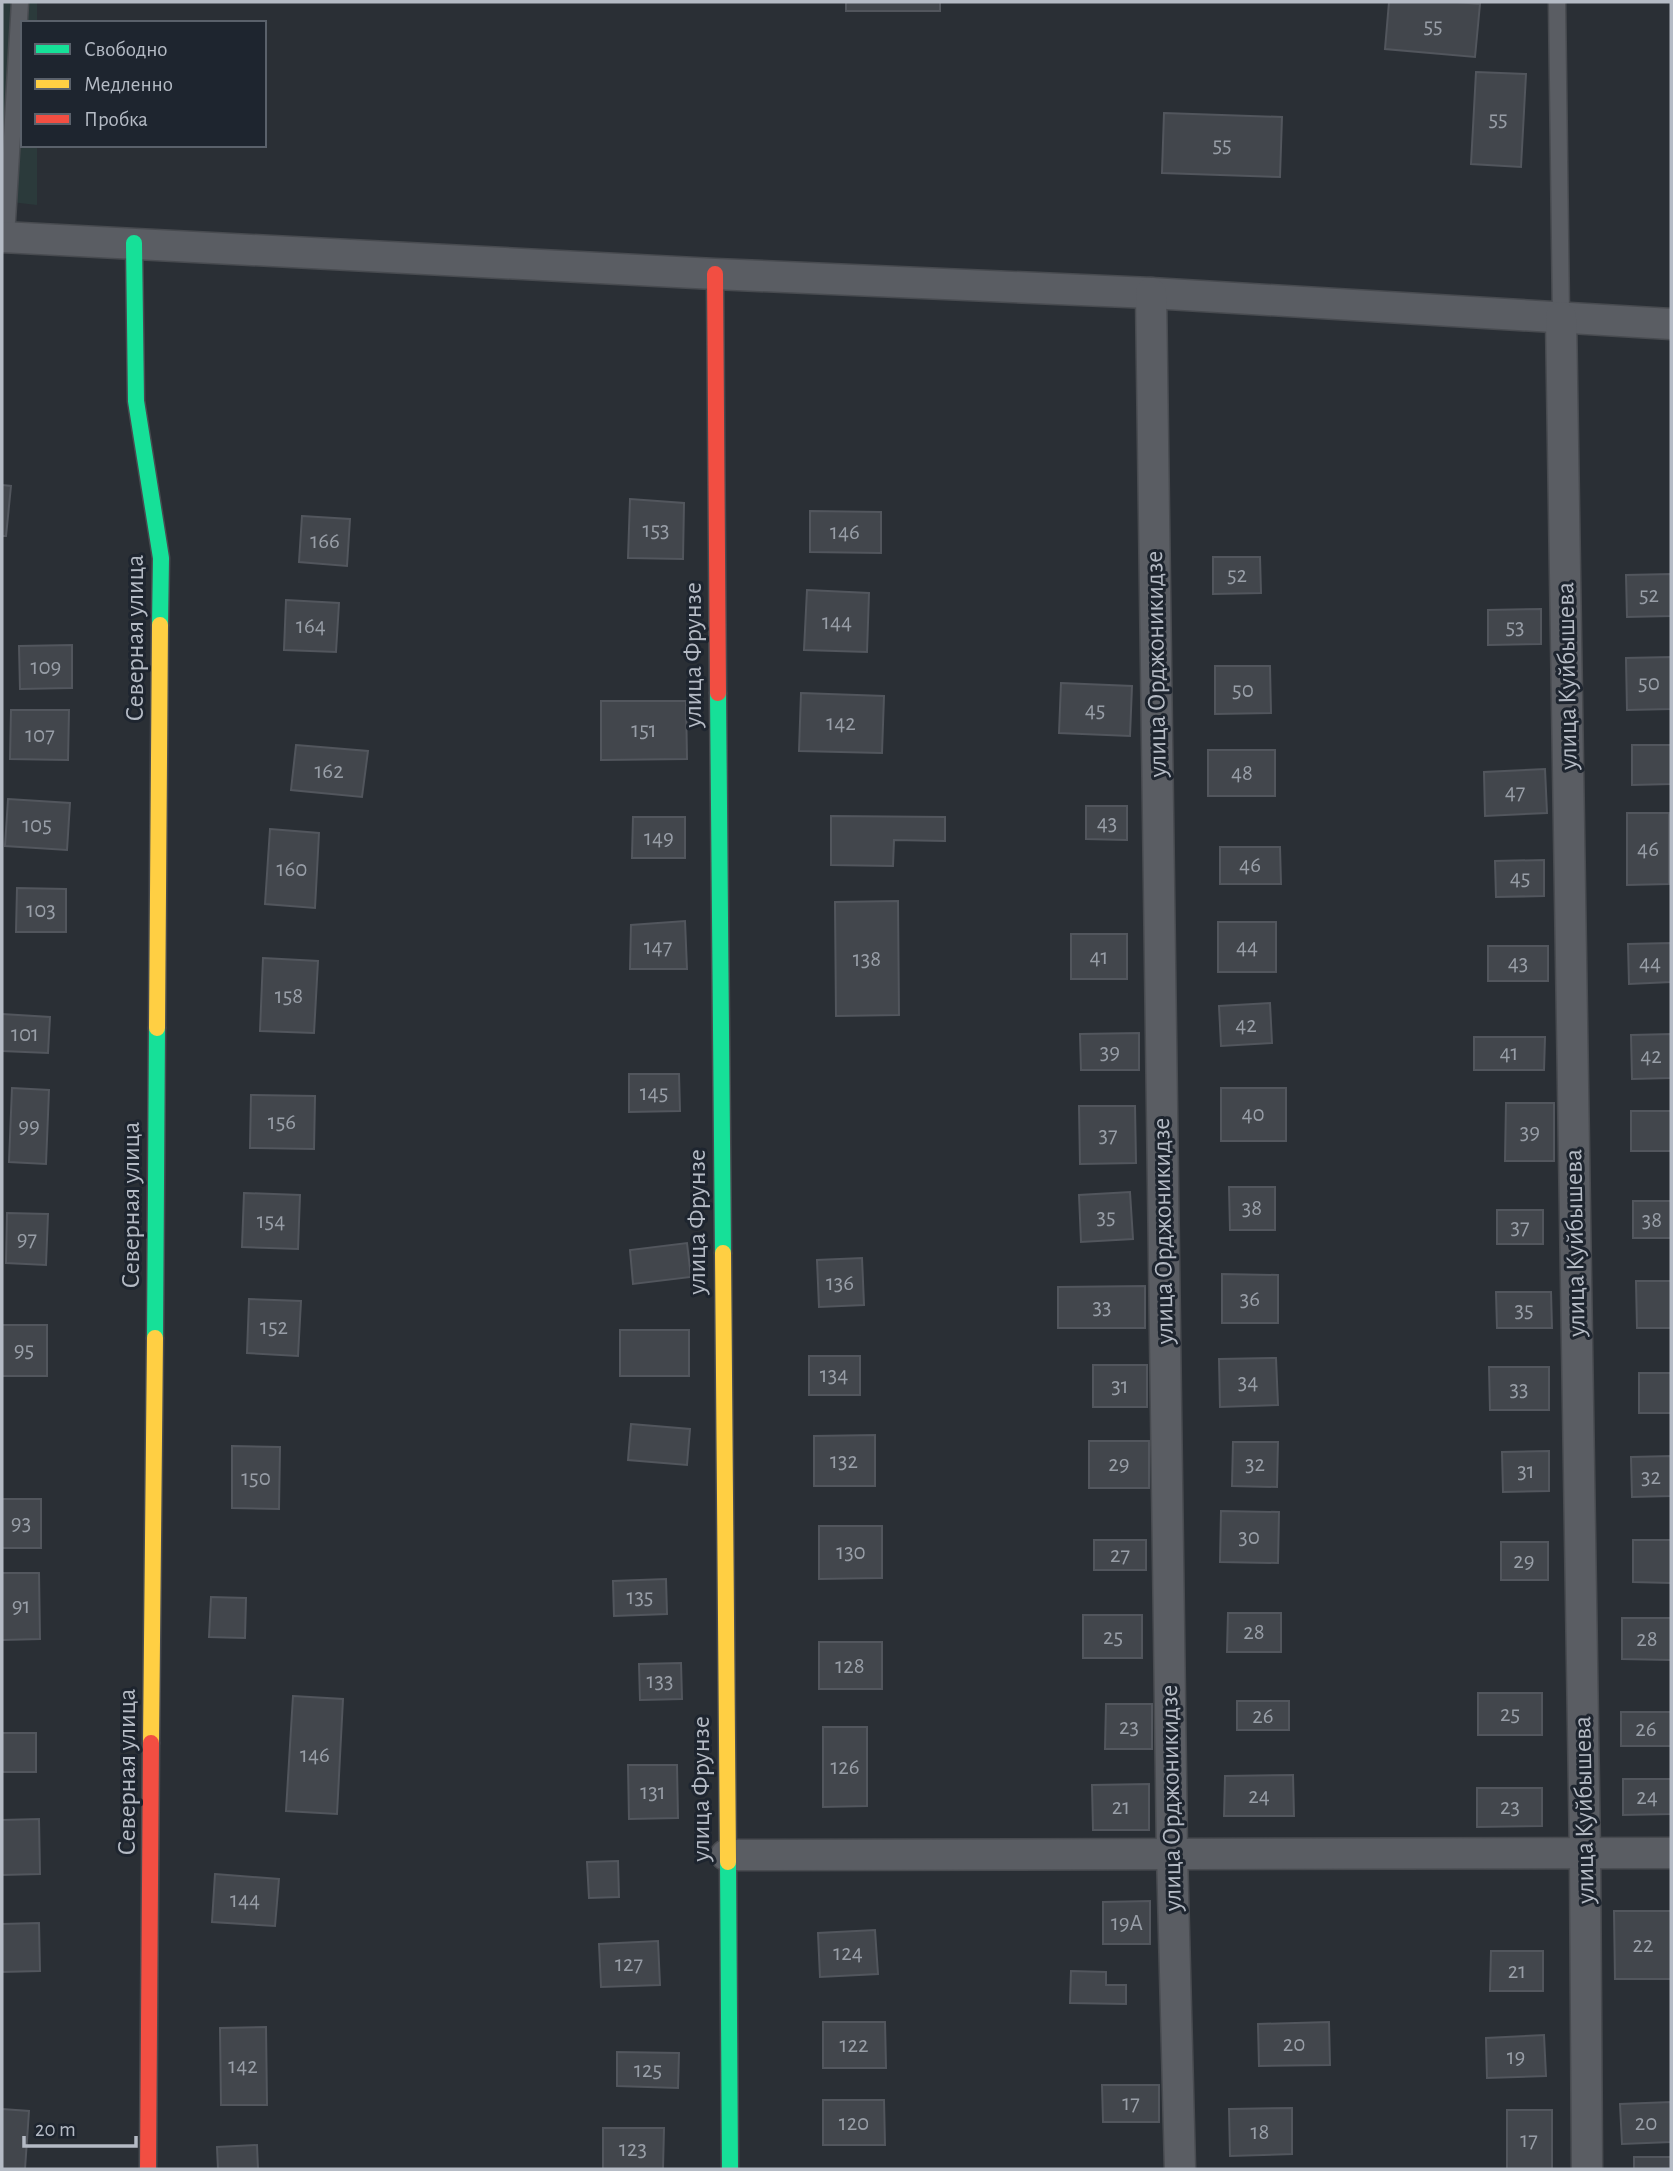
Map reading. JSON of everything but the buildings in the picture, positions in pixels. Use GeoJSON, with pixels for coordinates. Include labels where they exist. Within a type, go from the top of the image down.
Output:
{"type":"FeatureCollection","features":[{"type":"Feature","properties":{"kind":"street"},"geometry":{"type":"LineString","coordinates":[[4,237],[715,274],[1151,293],[1671,324]]}},
{"type":"Feature","properties":{"kind":"street","name":"Северная улица"},"geometry":{"type":"LineString","coordinates":[[134,243],[136,401],[162,558],[148,2169]]}},
{"type":"Feature","properties":{"kind":"street","name":"улица Фрунзе"},"geometry":{"type":"LineString","coordinates":[[715,274],[730,2169]]}},
{"type":"Feature","properties":{"kind":"street","name":"улица Орджоникидзе"},"geometry":{"type":"LineString","coordinates":[[1151,293],[1171,1853],[1180,2169]]}},
{"type":"Feature","properties":{"kind":"street","name":"улица Куйбышева"},"geometry":{"type":"LineString","coordinates":[[1561,317],[1585,1855],[1587,2169]]}},
{"type":"Feature","properties":{"kind":"street"},"geometry":{"type":"LineString","coordinates":[[726,1855],[1671,1853]]}},
{"type":"Feature","properties":{"kind":"lane"},"geometry":{"type":"LineString","coordinates":[[4,237],[20,2]]}},
{"type":"Feature","properties":{"kind":"lane"},"geometry":{"type":"LineString","coordinates":[[1556,2],[1561,317]]}},
{"type":"Feature","properties":{"kind":"shaded area"},"geometry":{"type":"Polygon","coordinates":[[[2,2],[37,2],[37,21],[21,21],[21,147],[37,147],[37,205],[2,201],[2,2]]]}},
{"type":"Feature","properties":{"kind":"traffic: fast"},"geometry":{"type":"LineString","coordinates":[[134,243],[136,401],[161,558],[160,625]]}},
{"type":"Feature","properties":{"kind":"traffic: fast"},"geometry":{"type":"LineString","coordinates":[[718,693],[723,1253]]}},
{"type":"Feature","properties":{"kind":"traffic: fast"},"geometry":{"type":"LineString","coordinates":[[155,1338],[157,1028]]}},
{"type":"Feature","properties":{"kind":"traffic: fast"},"geometry":{"type":"LineString","coordinates":[[728,1862],[730,2169]]}},
{"type":"Feature","properties":{"kind":"traffic: slow"},"geometry":{"type":"LineString","coordinates":[[157,1028],[160,625]]}},
{"type":"Feature","properties":{"kind":"traffic: slow"},"geometry":{"type":"LineString","coordinates":[[723,1253],[728,1862]]}},
{"type":"Feature","properties":{"kind":"traffic: slow"},"geometry":{"type":"LineString","coordinates":[[151,1743],[155,1338]]}},
{"type":"Feature","properties":{"kind":"traffic: jam"},"geometry":{"type":"LineString","coordinates":[[715,274],[718,693]]}},
{"type":"Feature","properties":{"kind":"traffic: jam"},"geometry":{"type":"LineString","coordinates":[[148,2169],[151,1743]]}}]}
